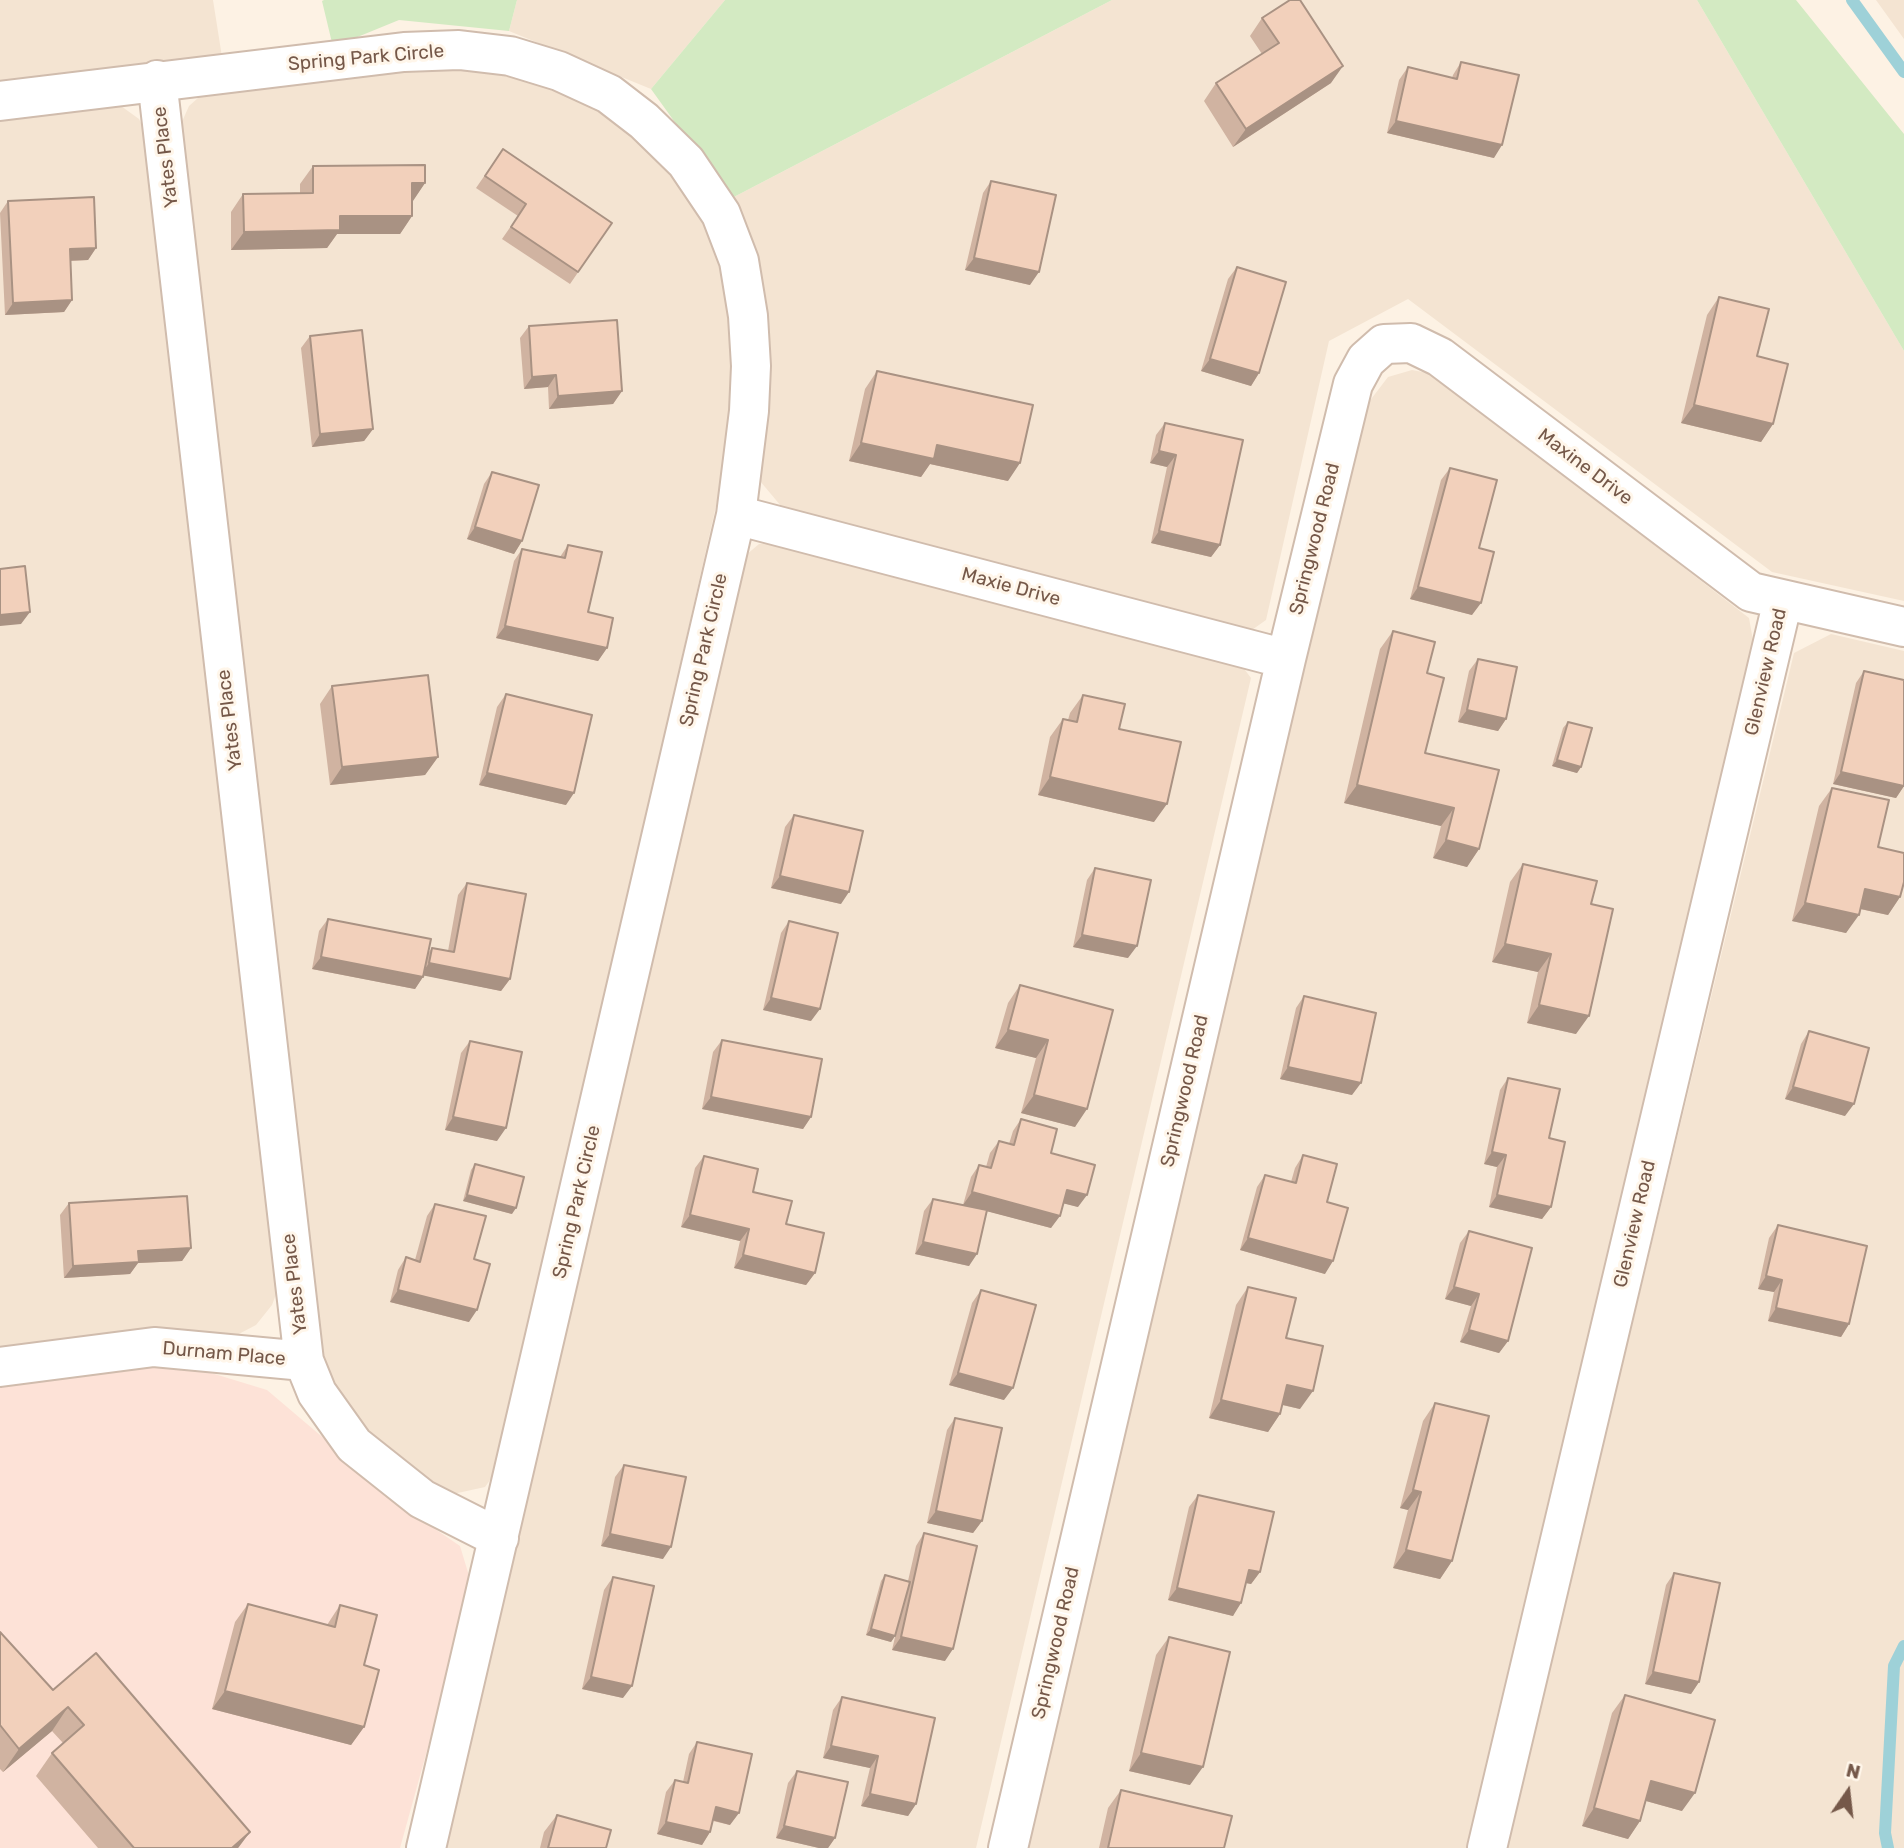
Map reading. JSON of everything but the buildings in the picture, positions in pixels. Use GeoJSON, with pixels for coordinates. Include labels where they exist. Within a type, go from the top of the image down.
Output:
{"type":"FeatureCollection","features":[{"type":"Feature","properties":{"kind":"street","name":"Spring Park Circle"},"geometry":{"type":"LineString","coordinates":[[0,100],[404,52],[459,50],[510,56],[559,71],[609,94],[635,114],[686,162],[721,214],[739,261],[748,316],[751,366],[749,411],[736,515],[426,1848]]}},
{"type":"Feature","properties":{"kind":"street","name":"Yates Place"},"geometry":{"type":"LineString","coordinates":[[157,80],[304,1361]]}},
{"type":"Feature","properties":{"kind":"street","name":"Maxine Drive"},"geometry":{"type":"LineString","coordinates":[[1384,344],[1411,343],[1440,357],[1751,592],[1904,627]]}},
{"type":"Feature","properties":{"kind":"street","name":"Springwood Road"},"geometry":{"type":"LineString","coordinates":[[1008,1848],[1286,659],[1353,384],[1366,360],[1384,344]]}},
{"type":"Feature","properties":{"kind":"street","name":"Maxie Drive"},"geometry":{"type":"LineString","coordinates":[[736,515],[1286,659]]}},
{"type":"Feature","properties":{"kind":"street","name":"Glenview Road"},"geometry":{"type":"LineString","coordinates":[[1487,1848],[1783,600]]}},
{"type":"Feature","properties":{"kind":"street","name":"Durnam Place"},"geometry":{"type":"LineString","coordinates":[[0,1367],[154,1347],[304,1361],[317,1393],[354,1446],[422,1499],[499,1538]]}},
{"type":"Feature","properties":{"kind":"shaded area"},"geometry":{"type":"Polygon","coordinates":[[[0,0],[213,0],[222,57],[0,82],[0,0]]]}},
{"type":"Feature","properties":{"kind":"shaded area"},"geometry":{"type":"Polygon","coordinates":[[[517,0],[725,0],[651,89],[509,31],[517,0]]]}},
{"type":"Feature","properties":{"kind":"shaded area"},"geometry":{"type":"Polygon","coordinates":[[[1112,0],[1697,0],[1904,351],[1904,601],[1772,572],[1408,299],[1329,341],[1266,620],[1249,632],[781,506],[760,481],[766,410],[730,199],[1112,0]]]}},
{"type":"Feature","properties":{"kind":"shaded area"},"geometry":{"type":"Polygon","coordinates":[[[1876,0],[1904,0],[1904,39],[1876,0]]]}},
{"type":"Feature","properties":{"kind":"shaded area"},"geometry":{"type":"Polygon","coordinates":[[[376,68],[476,68],[529,79],[574,96],[611,119],[663,166],[708,227],[724,265],[734,344],[728,453],[498,1469],[485,1487],[453,1494],[403,1472],[358,1430],[329,1384],[319,1335],[177,133],[189,106],[207,90],[376,68]]]}},
{"type":"Feature","properties":{"kind":"shaded area"},"geometry":{"type":"Polygon","coordinates":[[[105,102],[121,106],[139,119],[149,139],[278,1289],[272,1305],[256,1325],[233,1337],[0,1352],[0,116],[105,102]]]}},
{"type":"Feature","properties":{"kind":"shaded area"},"geometry":{"type":"Polygon","coordinates":[[[1412,370],[1433,374],[1749,618],[1754,646],[1466,1848],[1023,1848],[1362,411],[1388,377],[1412,370]]]}},
{"type":"Feature","properties":{"kind":"shaded area"},"geometry":{"type":"Polygon","coordinates":[[[779,541],[1239,662],[1251,678],[976,1848],[445,1848],[739,561],[759,544],[779,541]]]}},
{"type":"Feature","properties":{"kind":"shaded area"},"geometry":{"type":"Polygon","coordinates":[[[1831,634],[1904,651],[1904,1848],[1506,1848],[1794,653],[1831,634]]]}},
{"type":"Feature","properties":{"kind":"shaded area"},"geometry":{"type":"Polygon","coordinates":[[[172,1361],[267,1390],[413,1514],[460,1546],[470,1579],[467,1606],[400,1848],[0,1848],[0,1382],[172,1361]]]}},
{"type":"Feature","properties":{"kind":"green space"},"geometry":{"type":"Polygon","coordinates":[[[517,0],[509,31],[399,20],[333,47],[322,1],[517,0]]]}},
{"type":"Feature","properties":{"kind":"green space"},"geometry":{"type":"Polygon","coordinates":[[[725,0],[1112,0],[730,199],[651,89],[725,0]]]}},
{"type":"Feature","properties":{"kind":"green space"},"geometry":{"type":"Polygon","coordinates":[[[1697,0],[1796,0],[1904,134],[1904,351],[1697,0]]]}},
{"type":"Feature","properties":{"kind":"waterway"},"geometry":{"type":"LineString","coordinates":[[1852,0],[1904,72]]}},
{"type":"Feature","properties":{"kind":"waterway"},"geometry":{"type":"LineString","coordinates":[[1888,1848],[1885,1833],[1894,1666],[1904,1646]]}}]}
